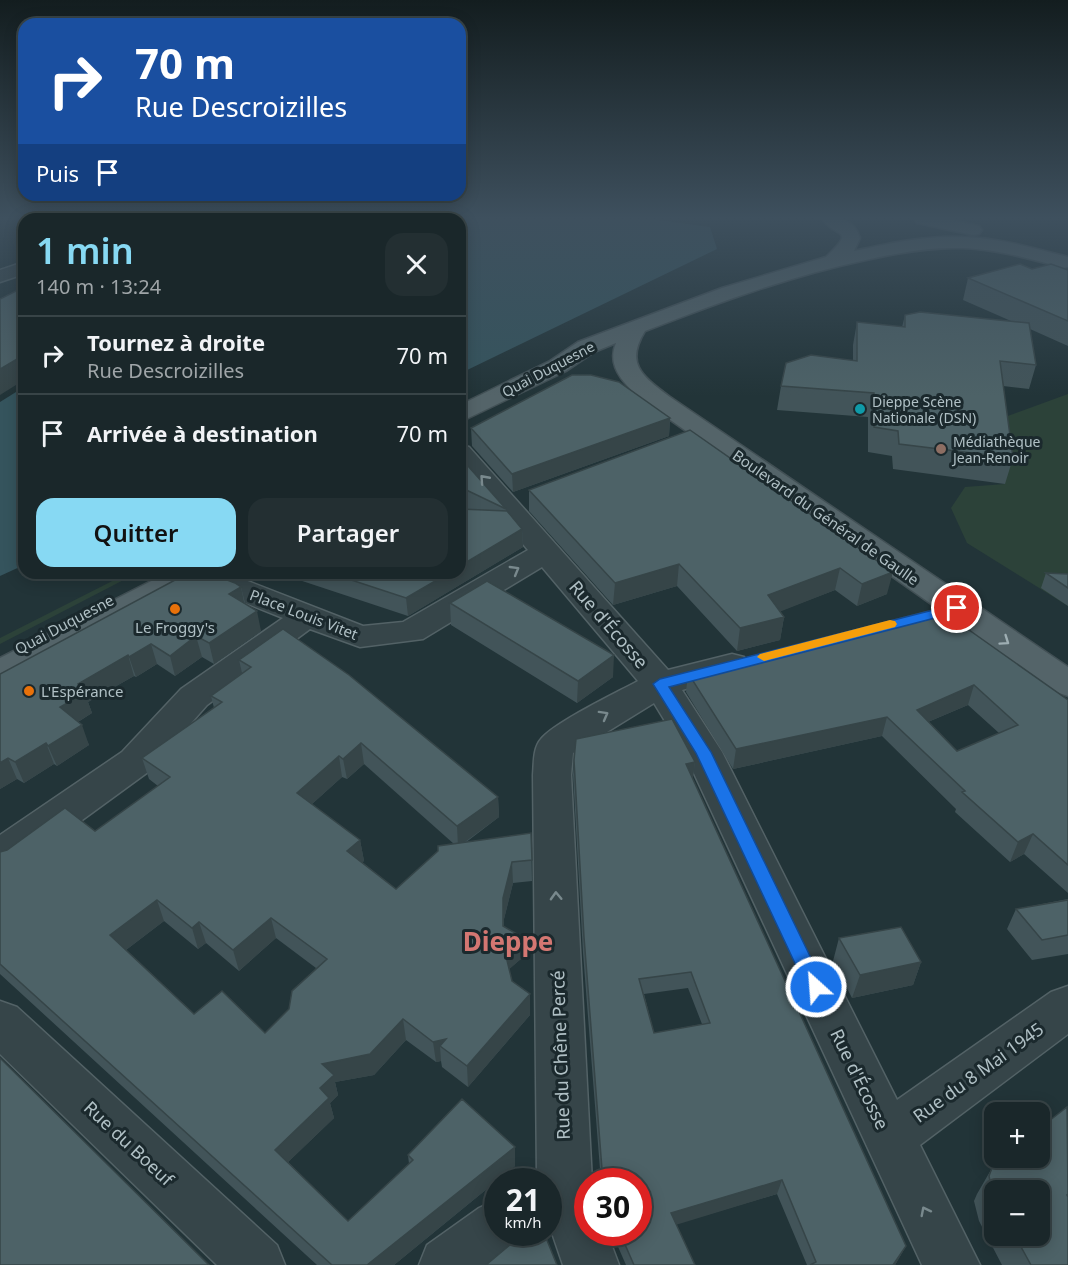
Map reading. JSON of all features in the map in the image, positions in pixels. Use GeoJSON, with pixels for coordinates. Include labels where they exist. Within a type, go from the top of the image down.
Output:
{"type":"FeatureCollection","features":[{"type":"Feature","properties":{"kind":"main road","name":"Quai Duquesne"},"geometry":{"type":"LineString","coordinates":[[466,412],[558,366],[586,347],[770,278]]}},
{"type":"Feature","properties":{"kind":"main road","name":"Boulevard du Général de Gaulle"},"geometry":{"type":"LineString","coordinates":[[637,327],[625,348],[624,358],[628,373],[661,402],[693,438],[957,608],[1068,684]]}},
{"type":"Feature","properties":{"kind":"main road","name":"Quai Duquesne"},"geometry":{"type":"LineString","coordinates":[[466,426],[548,385],[578,382]]}},
{"type":"Feature","properties":{"kind":"main road"},"geometry":{"type":"LineString","coordinates":[[613,386],[661,402]]}},
{"type":"Feature","properties":{"kind":"main road","name":"Quai Duquesne"},"geometry":{"type":"LineString","coordinates":[[0,658],[149,579]]}},
{"type":"Feature","properties":{"kind":"main road","name":"Quai Duquesne"},"geometry":{"type":"LineString","coordinates":[[0,672],[179,579]]}},
{"type":"Feature","properties":{"kind":"street","name":"Rue d'Écosse"},"geometry":{"type":"LineString","coordinates":[[466,458],[518,502],[547,551],[660,684],[703,752],[951,1264]]}},
{"type":"Feature","properties":{"kind":"street","name":"Place Louis Vitet"},"geometry":{"type":"LineString","coordinates":[[214,579],[360,638],[411,632],[547,551]]}},
{"type":"Feature","properties":{"kind":"street"},"geometry":{"type":"LineString","coordinates":[[918,617],[957,608]]}},
{"type":"Feature","properties":{"kind":"street"},"geometry":{"type":"LineString","coordinates":[[0,857],[135,762],[194,697],[307,616]]}},
{"type":"Feature","properties":{"kind":"street"},"geometry":{"type":"LineString","coordinates":[[660,684],[758,658]]}},
{"type":"Feature","properties":{"kind":"street","name":"Rue du Chêne Percé"},"geometry":{"type":"LineString","coordinates":[[556,1168],[552,775],[555,747],[583,728],[660,684]]}},
{"type":"Feature","properties":{"kind":"street","name":"Rue du 8 Mai 1945"},"geometry":{"type":"LineString","coordinates":[[888,1137],[1068,1007]]}},
{"type":"Feature","properties":{"kind":"street","name":"Rue du Boeuf"},"geometry":{"type":"LineString","coordinates":[[0,1022],[257,1265]]}},
{"type":"Feature","properties":{"kind":"street","name":"Rue du Chêne Percé"},"geometry":{"type":"LineString","coordinates":[[562,1197],[591,1265]]}},
{"type":"Feature","properties":{"kind":"street"},"geometry":{"type":"LineString","coordinates":[[447,1265],[484,1237]]}},
{"type":"Feature","properties":{"kind":"green space"},"geometry":{"type":"Polygon","coordinates":[[[1068,394],[1068,606],[967,543],[951,508],[965,487],[1005,484],[1005,417],[1068,394]]]}},
{"type":"Feature","properties":{"kind":"green space"},"geometry":{"type":"Polygon","coordinates":[[[116,579],[125,579],[0,644],[0,638],[116,579]]]}},
{"type":"Feature","properties":{"kind":"water"},"geometry":{"type":"Polygon","coordinates":[[[466,278],[657,278],[466,371],[466,278]]]}},
{"type":"Feature","properties":{"kind":"water"},"geometry":{"type":"Polygon","coordinates":[[[18,391],[18,568],[0,576],[0,402],[18,391]]]}},
{"type":"Feature","properties":{"kind":"building"},"geometry":{"type":"Polygon","coordinates":[[[968,278],[1068,278],[1068,321],[968,278]]]}},
{"type":"Feature","properties":{"kind":"building"},"geometry":{"type":"Polygon","coordinates":[[[18,290],[18,358],[0,369],[0,299],[18,290]]]}},
{"type":"Feature","properties":{"kind":"building"},"geometry":{"type":"Polygon","coordinates":[[[920,312],[1029,323],[1036,365],[1000,361],[1013,458],[899,444],[898,431],[874,427],[874,393],[781,386],[786,363],[811,355],[857,361],[857,322],[905,327],[905,315],[920,312]]]}},
{"type":"Feature","properties":{"kind":"building"},"geometry":{"type":"Polygon","coordinates":[[[572,375],[591,375],[619,382],[670,418],[512,474],[471,428],[572,375]]]}},
{"type":"Feature","properties":{"kind":"building"},"geometry":{"type":"Polygon","coordinates":[[[690,430],[893,572],[862,584],[840,568],[768,595],[784,617],[740,628],[679,564],[615,583],[529,490],[690,430]]]}},
{"type":"Feature","properties":{"kind":"building"},"geometry":{"type":"Polygon","coordinates":[[[466,464],[506,509],[466,490],[466,464]]]}},
{"type":"Feature","properties":{"kind":"building"},"geometry":{"type":"Polygon","coordinates":[[[466,509],[507,511],[522,529],[466,562],[466,509]]]}},
{"type":"Feature","properties":{"kind":"building"},"geometry":{"type":"Polygon","coordinates":[[[1046,573],[1068,574],[1068,588],[1046,573]]]}},
{"type":"Feature","properties":{"kind":"building"},"geometry":{"type":"Polygon","coordinates":[[[177,579],[225,579],[235,583],[241,587],[229,594],[257,611],[209,643],[196,636],[170,656],[151,644],[78,684],[85,693],[60,707],[82,725],[48,746],[46,743],[15,762],[8,758],[0,763],[0,674],[177,579]]]}},
{"type":"Feature","properties":{"kind":"building"},"geometry":{"type":"Polygon","coordinates":[[[348,579],[439,579],[406,598],[348,579]]]}},
{"type":"Feature","properties":{"kind":"building"},"geometry":{"type":"Polygon","coordinates":[[[487,581],[614,655],[578,681],[450,603],[487,581]]]}},
{"type":"Feature","properties":{"kind":"building"},"geometry":{"type":"Polygon","coordinates":[[[932,610],[937,615],[945,613],[1068,700],[1068,865],[1033,834],[1018,842],[962,792],[965,791],[887,717],[736,749],[688,673],[932,610]],[[974,685],[917,710],[957,751],[1018,725],[974,685]]]}},
{"type":"Feature","properties":{"kind":"building"},"geometry":{"type":"Polygon","coordinates":[[[283,629],[349,675],[498,797],[457,826],[361,743],[343,759],[339,756],[297,793],[360,840],[347,851],[396,889],[438,851],[438,846],[531,833],[532,860],[512,862],[503,898],[503,926],[522,937],[505,952],[512,981],[530,994],[467,1066],[440,1046],[446,1039],[433,1042],[403,1019],[370,1054],[322,1064],[334,1075],[320,1088],[329,1098],[275,1150],[348,1221],[413,1160],[408,1155],[462,1099],[515,1147],[489,1168],[484,1168],[484,1172],[367,1265],[332,1265],[0,964],[0,852],[7,850],[65,808],[95,831],[170,777],[142,758],[222,702],[211,696],[251,667],[239,660],[283,629]],[[157,900],[110,935],[194,1014],[222,991],[265,1033],[289,1009],[292,991],[327,959],[271,918],[233,950],[199,922],[192,928],[157,900]]]}},
{"type":"Feature","properties":{"kind":"building"},"geometry":{"type":"Polygon","coordinates":[[[672,719],[695,762],[686,764],[906,1246],[893,1265],[810,1265],[816,1262],[782,1180],[671,1213],[695,1265],[634,1265],[626,1246],[652,1246],[652,1168],[602,1168],[584,937],[574,760],[576,739],[672,719]],[[691,972],[639,979],[654,1033],[710,1023],[691,972]]]}},
{"type":"Feature","properties":{"kind":"building"},"geometry":{"type":"Polygon","coordinates":[[[1068,900],[1068,935],[1042,940],[1016,909],[1068,900]]]}},
{"type":"Feature","properties":{"kind":"building"},"geometry":{"type":"Polygon","coordinates":[[[901,927],[921,962],[860,975],[839,938],[901,927]]]}},
{"type":"Feature","properties":{"kind":"building"},"geometry":{"type":"Polygon","coordinates":[[[0,1058],[209,1265],[0,1265],[0,1058]]]}},
{"type":"Feature","properties":{"kind":"building"},"geometry":{"type":"Polygon","coordinates":[[[1067,1107],[1068,1265],[1031,1265],[1021,1246],[1050,1246],[1050,1180],[990,1180],[989,1176],[992,1168],[1050,1168],[1050,1120],[1067,1107]]]}},
{"type":"Feature","properties":{"kind":"building"},"geometry":{"type":"Polygon","coordinates":[[[509,1246],[549,1246],[557,1265],[486,1265],[509,1246]]]}},
{"type":"Feature","properties":{"kind":"slow traffic"},"geometry":{"type":"LineString","coordinates":[[764,657],[890,624]]}},
{"type":"Feature","properties":{"kind":"place","name":"Dieppe Scène Nationale (DSN)"},"geometry":{"type":"Point","coordinates":[860,409]}},
{"type":"Feature","properties":{"kind":"place","name":"Médiathèque Jean-Renoir"},"geometry":{"type":"Point","coordinates":[941,449]}},
{"type":"Feature","properties":{"kind":"place","name":"Le Froggy's"},"geometry":{"type":"Point","coordinates":[175,609]}},
{"type":"Feature","properties":{"kind":"place","name":"L'Espérance"},"geometry":{"type":"Point","coordinates":[29,691]}},
{"type":"Feature","properties":{"kind":"district","name":"Dieppe"},"geometry":{"type":"Point","coordinates":[508,941]}},
{"type":"Feature","properties":{"kind":"route"},"geometry":{"type":"LineString","coordinates":[[816,987],[703,752],[660,684],[957,608]]}}]}
